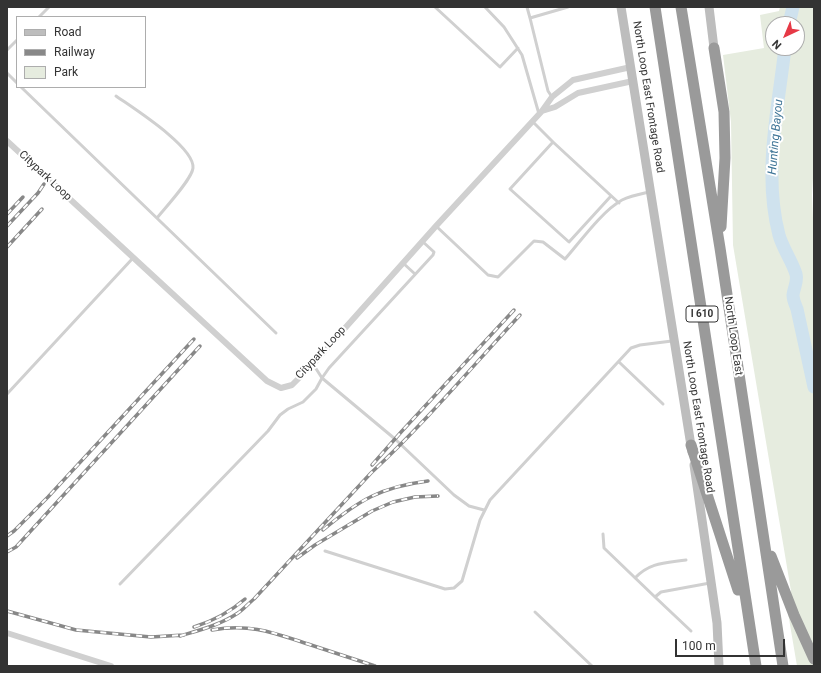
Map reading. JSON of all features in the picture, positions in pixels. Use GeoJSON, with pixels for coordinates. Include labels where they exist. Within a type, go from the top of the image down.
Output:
{"type":"FeatureCollection","features":[{"type":"Feature","properties":{"kind":"highway","name":"I 610"},"geometry":{"type":"LineString","coordinates":[[655,7],[756,666]]}},
{"type":"Feature","properties":{"kind":"highway","name":"North Loop East"},"geometry":{"type":"LineString","coordinates":[[681,7],[720,248],[783,666]]}},
{"type":"Feature","properties":{"kind":"highway"},"geometry":{"type":"LineString","coordinates":[[714,48],[724,112],[725,150],[720,248]]}},
{"type":"Feature","properties":{"kind":"highway"},"geometry":{"type":"LineString","coordinates":[[691,445],[749,622]]}},
{"type":"Feature","properties":{"kind":"highway"},"geometry":{"type":"LineString","coordinates":[[763,535],[794,615],[814,659]]}},
{"type":"Feature","properties":{"kind":"main road","name":"North Loop East Frontage Road"},"geometry":{"type":"LineString","coordinates":[[621,7],[691,445],[717,623],[720,666]]}},
{"type":"Feature","properties":{"kind":"main road"},"geometry":{"type":"LineString","coordinates":[[708,7],[714,48]]}},
{"type":"Feature","properties":{"kind":"street","name":"Citypark Loop"},"geometry":{"type":"LineString","coordinates":[[7,141],[266,381],[281,388],[292,385],[312,364],[422,241],[532,122],[552,97],[573,80],[631,67]]}},
{"type":"Feature","properties":{"kind":"street","name":"Citypark Loop"},"geometry":{"type":"LineString","coordinates":[[540,113],[555,107],[578,93],[633,81]]}},
{"type":"Feature","properties":{"kind":"street"},"geometry":{"type":"LineString","coordinates":[[7,633],[111,666]]}},
{"type":"Feature","properties":{"kind":"lane"},"geometry":{"type":"LineString","coordinates":[[40,16],[49,7]]}},
{"type":"Feature","properties":{"kind":"lane"},"geometry":{"type":"LineString","coordinates":[[435,7],[500,67],[518,48]]}},
{"type":"Feature","properties":{"kind":"lane"},"geometry":{"type":"LineString","coordinates":[[484,7],[504,27],[522,55],[540,113]]}},
{"type":"Feature","properties":{"kind":"lane"},"geometry":{"type":"LineString","coordinates":[[527,7],[548,91],[552,97]]}},
{"type":"Feature","properties":{"kind":"lane"},"geometry":{"type":"LineString","coordinates":[[530,18],[568,7]]}},
{"type":"Feature","properties":{"kind":"lane"},"geometry":{"type":"LineString","coordinates":[[7,50],[16,41]]}},
{"type":"Feature","properties":{"kind":"lane"},"geometry":{"type":"LineString","coordinates":[[7,73],[16,82]]}},
{"type":"Feature","properties":{"kind":"lane"},"geometry":{"type":"LineString","coordinates":[[22,88],[276,333]]}},
{"type":"Feature","properties":{"kind":"lane"},"geometry":{"type":"LineString","coordinates":[[116,96],[174,138],[189,155],[193,168],[188,179],[157,218]]}},
{"type":"Feature","properties":{"kind":"lane"},"geometry":{"type":"LineString","coordinates":[[532,122],[619,203]]}},
{"type":"Feature","properties":{"kind":"lane"},"geometry":{"type":"LineString","coordinates":[[553,142],[510,189],[569,242],[612,196]]}},
{"type":"Feature","properties":{"kind":"lane"},"geometry":{"type":"LineString","coordinates":[[436,226],[488,275],[498,277],[534,241],[543,242],[565,259],[604,215],[619,203],[634,196],[650,192]]}},
{"type":"Feature","properties":{"kind":"lane"},"geometry":{"type":"LineString","coordinates":[[120,584],[268,431],[280,415],[288,409],[303,402],[316,389],[329,368],[433,254],[434,252],[422,241]]}},
{"type":"Feature","properties":{"kind":"lane"},"geometry":{"type":"LineString","coordinates":[[7,394],[133,258]]}},
{"type":"Feature","properties":{"kind":"lane"},"geometry":{"type":"LineString","coordinates":[[403,263],[415,274]]}},
{"type":"Feature","properties":{"kind":"lane"},"geometry":{"type":"LineString","coordinates":[[325,551],[445,589],[454,588],[462,581],[484,510],[490,500],[631,348],[640,345],[674,341]]}},
{"type":"Feature","properties":{"kind":"lane"},"geometry":{"type":"LineString","coordinates":[[619,362],[663,404]]}},
{"type":"Feature","properties":{"kind":"lane"},"geometry":{"type":"LineString","coordinates":[[312,364],[322,378],[395,439],[454,494],[469,506],[484,510]]}},
{"type":"Feature","properties":{"kind":"lane"},"geometry":{"type":"LineString","coordinates":[[603,534],[604,548],[691,631]]}},
{"type":"Feature","properties":{"kind":"lane"},"geometry":{"type":"LineString","coordinates":[[635,578],[642,570],[652,565],[686,560]]}},
{"type":"Feature","properties":{"kind":"lane"},"geometry":{"type":"LineString","coordinates":[[655,597],[661,592],[711,583]]}},
{"type":"Feature","properties":{"kind":"lane"},"geometry":{"type":"LineString","coordinates":[[535,612],[592,666]]}},
{"type":"Feature","properties":{"kind":"green space"},"geometry":{"type":"Polygon","coordinates":[[[780,7],[814,7],[814,161],[812,195],[814,241],[814,666],[797,666],[787,607],[791,591],[733,245],[731,122],[723,55],[764,48],[760,15],[779,11],[780,7]]]}},
{"type":"Feature","properties":{"kind":"waterway","name":"Hunting Bayou"},"geometry":{"type":"LineString","coordinates":[[791,16],[793,7]]}},
{"type":"Feature","properties":{"kind":"waterway","name":"Hunting Bayou"},"geometry":{"type":"LineString","coordinates":[[784,56],[773,142],[772,189],[774,212],[779,235],[796,274],[797,280],[793,299],[797,309],[814,387]]}},
{"type":"Feature","properties":{"kind":"railway"},"geometry":{"type":"LineString","coordinates":[[7,226],[38,193],[44,184]]}},
{"type":"Feature","properties":{"kind":"railway"},"geometry":{"type":"LineString","coordinates":[[7,214],[23,197]]}},
{"type":"Feature","properties":{"kind":"railway"},"geometry":{"type":"LineString","coordinates":[[7,247],[42,209]]}},
{"type":"Feature","properties":{"kind":"railway"},"geometry":{"type":"LineString","coordinates":[[372,465],[514,310]]}},
{"type":"Feature","properties":{"kind":"railway"},"geometry":{"type":"LineString","coordinates":[[180,636],[224,621],[240,611],[254,599],[371,473],[429,415],[520,315]]}},
{"type":"Feature","properties":{"kind":"railway"},"geometry":{"type":"LineString","coordinates":[[7,536],[14,531],[48,497],[194,339]]}},
{"type":"Feature","properties":{"kind":"railway"},"geometry":{"type":"LineString","coordinates":[[7,552],[16,547],[200,346]]}},
{"type":"Feature","properties":{"kind":"railway"},"geometry":{"type":"LineString","coordinates":[[323,530],[371,496],[397,487],[428,481]]}},
{"type":"Feature","properties":{"kind":"railway"},"geometry":{"type":"LineString","coordinates":[[297,558],[315,545],[372,511],[393,502],[415,497],[438,496]]}},
{"type":"Feature","properties":{"kind":"railway"},"geometry":{"type":"LineString","coordinates":[[194,627],[221,616],[245,599]]}},
{"type":"Feature","properties":{"kind":"railway"},"geometry":{"type":"LineString","coordinates":[[7,611],[76,630],[151,637],[184,635]]}},
{"type":"Feature","properties":{"kind":"railway"},"geometry":{"type":"LineString","coordinates":[[212,630],[226,628],[262,630],[375,666]]}}]}
